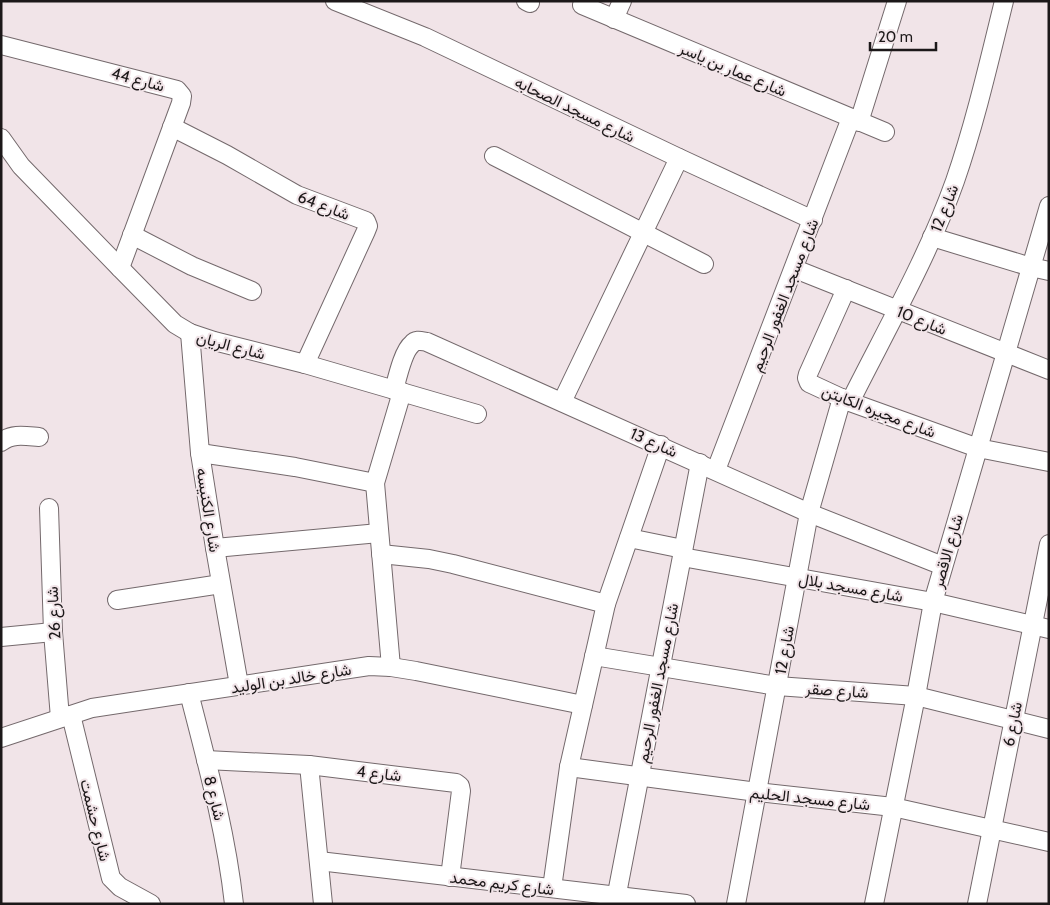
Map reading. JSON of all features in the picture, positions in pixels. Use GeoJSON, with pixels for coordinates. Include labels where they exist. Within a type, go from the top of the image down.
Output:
{"type":"FeatureCollection","features":[{"type":"Feature","properties":{"kind":"street","name":"شارع مسجد الصحابه"},"geometry":{"type":"LineString","coordinates":[[335,1],[425,37],[813,220]]}},
{"type":"Feature","properties":{"kind":"street"},"geometry":{"type":"LineString","coordinates":[[614,19],[622,1]]}},
{"type":"Feature","properties":{"kind":"street","name":"شارع مسجد الغفور الرحيم"},"geometry":{"type":"LineString","coordinates":[[716,470],[813,220],[855,120],[897,1]]}},
{"type":"Feature","properties":{"kind":"street","name":"شارع 12"},"geometry":{"type":"LineString","coordinates":[[736,904],[809,513],[846,400],[896,310],[932,237],[954,183],[972,128],[1004,1]]}},
{"type":"Feature","properties":{"kind":"street","name":"شارع عمار بن ياسر"},"geometry":{"type":"LineString","coordinates":[[582,5],[885,132]]}},
{"type":"Feature","properties":{"kind":"street","name":"شارع 44"},"geometry":{"type":"LineString","coordinates":[[1,45],[178,90],[182,96],[120,268]]}},
{"type":"Feature","properties":{"kind":"street","name":"شارع 64"},"geometry":{"type":"LineString","coordinates":[[172,127],[228,155],[297,195],[366,221],[368,226],[366,231],[305,364]]}},
{"type":"Feature","properties":{"kind":"street","name":"شارع الريان"},"geometry":{"type":"LineString","coordinates":[[1,138],[21,166],[175,324],[190,333],[477,414]]}},
{"type":"Feature","properties":{"kind":"street"},"geometry":{"type":"LineString","coordinates":[[494,156],[704,264]]}},
{"type":"Feature","properties":{"kind":"street"},"geometry":{"type":"LineString","coordinates":[[562,402],[679,158]]}},
{"type":"Feature","properties":{"kind":"street","name":"شارع الاقصر"},"geometry":{"type":"LineString","coordinates":[[874,904],[916,696],[932,602],[1049,206]]}},
{"type":"Feature","properties":{"kind":"street"},"geometry":{"type":"LineString","coordinates":[[132,236],[192,266],[252,291]]}},
{"type":"Feature","properties":{"kind":"street"},"geometry":{"type":"LineString","coordinates":[[932,237],[1049,271]]}},
{"type":"Feature","properties":{"kind":"street","name":"شارع 10"},"geometry":{"type":"LineString","coordinates":[[795,268],[1049,370]]}},
{"type":"Feature","properties":{"kind":"street","name":"شارع مجيره الكابتن"},"geometry":{"type":"LineString","coordinates":[[846,289],[807,378],[813,385],[846,400],[978,448],[1049,462]]}},
{"type":"Feature","properties":{"kind":"street","name":"شارع الكنيسه"},"geometry":{"type":"LineString","coordinates":[[190,333],[200,454],[239,685]]}},
{"type":"Feature","properties":{"kind":"street","name":"شارع 13"},"geometry":{"type":"LineString","coordinates":[[398,391],[408,349],[412,342],[420,340],[427,342],[661,445],[809,513],[943,566]]}},
{"type":"Feature","properties":{"kind":"street"},"geometry":{"type":"LineString","coordinates":[[391,667],[375,484],[398,391]]}},
{"type":"Feature","properties":{"kind":"street"},"geometry":{"type":"LineString","coordinates":[[1,442],[7,437],[14,436],[39,437]]}},
{"type":"Feature","properties":{"kind":"street"},"geometry":{"type":"LineString","coordinates":[[552,888],[568,767],[606,604],[661,445]]}},
{"type":"Feature","properties":{"kind":"street"},"geometry":{"type":"LineString","coordinates":[[200,454],[295,466],[375,484]]}},
{"type":"Feature","properties":{"kind":"street","name":"شارع مسجد الغفور الرحيم"},"geometry":{"type":"LineString","coordinates":[[615,900],[700,463]]}},
{"type":"Feature","properties":{"kind":"street","name":"شارع 26"},"geometry":{"type":"LineString","coordinates":[[49,508],[53,632],[65,717]]}},
{"type":"Feature","properties":{"kind":"street"},"geometry":{"type":"LineString","coordinates":[[215,548],[379,533]]}},
{"type":"Feature","properties":{"kind":"street","name":"شارع مسجد بلال"},"geometry":{"type":"LineString","coordinates":[[629,538],[682,553],[797,578],[932,602],[1041,627]]}},
{"type":"Feature","properties":{"kind":"street","name":"شارع 6"},"geometry":{"type":"LineString","coordinates":[[977,904],[1013,720],[1041,627],[1049,544]]}},
{"type":"Feature","properties":{"kind":"street"},"geometry":{"type":"LineString","coordinates":[[381,554],[421,558],[453,564],[606,604]]}},
{"type":"Feature","properties":{"kind":"street"},"geometry":{"type":"LineString","coordinates":[[117,600],[221,584]]}},
{"type":"Feature","properties":{"kind":"street"},"geometry":{"type":"LineString","coordinates":[[1,637],[53,632]]}},
{"type":"Feature","properties":{"kind":"street","name":"شارع صقر"},"geometry":{"type":"LineString","coordinates":[[594,656],[777,686],[916,696],[1049,729]]}},
{"type":"Feature","properties":{"kind":"street","name":"شارع خالد بن الوليد"},"geometry":{"type":"LineString","coordinates":[[1,738],[92,708],[369,666],[391,667],[583,706]]}},
{"type":"Feature","properties":{"kind":"street","name":"شارع 8"},"geometry":{"type":"LineString","coordinates":[[189,693],[221,818],[234,904]]}},
{"type":"Feature","properties":{"kind":"street","name":"شارع حشمت"},"geometry":{"type":"LineString","coordinates":[[65,717],[111,878],[128,899],[151,904]]}},
{"type":"Feature","properties":{"kind":"street","name":"شارع 4"},"geometry":{"type":"LineString","coordinates":[[206,760],[309,765],[456,783],[460,786],[461,792],[450,877]]}},
{"type":"Feature","properties":{"kind":"street"},"geometry":{"type":"LineString","coordinates":[[309,765],[323,904]]}},
{"type":"Feature","properties":{"kind":"street","name":"شارع مسجد الحليم"},"geometry":{"type":"LineString","coordinates":[[568,767],[757,792],[893,807],[1049,842]]}},
{"type":"Feature","properties":{"kind":"street","name":"شارع كريم محمد"},"geometry":{"type":"LineString","coordinates":[[319,861],[552,888],[615,900],[686,904]]}}]}
